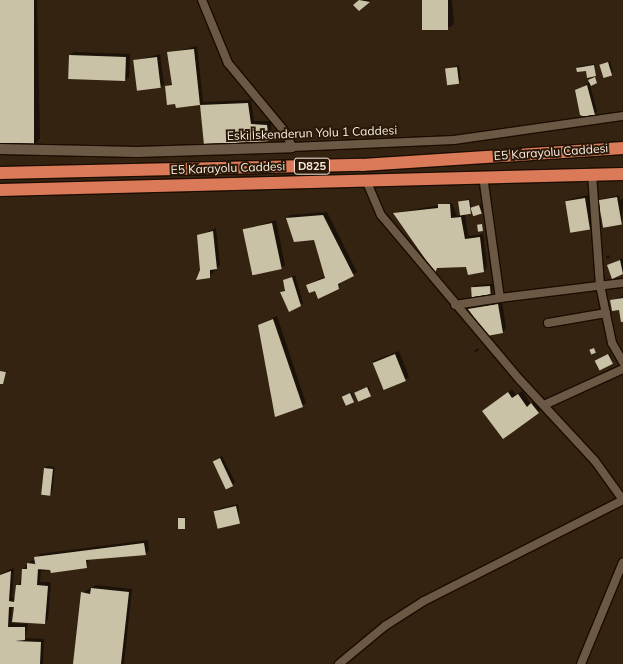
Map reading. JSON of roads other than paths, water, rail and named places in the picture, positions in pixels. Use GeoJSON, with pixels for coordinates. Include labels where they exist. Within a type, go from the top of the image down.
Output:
{"type":"FeatureCollection","features":[{"type":"Feature","properties":{"kind":"highway","name":"E5 Karayolu Caddesi"},"geometry":{"type":"LineString","coordinates":[[0,173],[362,165],[623,148]]}},
{"type":"Feature","properties":{"kind":"highway","name":"E5 Karayolu Caddesi"},"geometry":{"type":"LineString","coordinates":[[0,190],[483,176],[623,174]]}},
{"type":"Feature","properties":{"kind":"street"},"geometry":{"type":"LineString","coordinates":[[202,0],[228,63],[286,133],[292,147]]}},
{"type":"Feature","properties":{"kind":"street","name":"Eski İskenderun Yolu 1 Caddesi"},"geometry":{"type":"LineString","coordinates":[[0,149],[137,152],[454,140],[623,116]]}},
{"type":"Feature","properties":{"kind":"street"},"geometry":{"type":"LineString","coordinates":[[592,174],[600,285],[612,343],[623,362]]}},
{"type":"Feature","properties":{"kind":"street"},"geometry":{"type":"LineString","coordinates":[[483,176],[500,298]]}},
{"type":"Feature","properties":{"kind":"street"},"geometry":{"type":"LineString","coordinates":[[339,664],[424,601],[623,500],[595,461],[455,305],[381,215],[366,180]]}},
{"type":"Feature","properties":{"kind":"street"},"geometry":{"type":"LineString","coordinates":[[455,305],[623,283]]}},
{"type":"Feature","properties":{"kind":"street"},"geometry":{"type":"LineString","coordinates":[[548,323],[606,313]]}},
{"type":"Feature","properties":{"kind":"street"},"geometry":{"type":"LineString","coordinates":[[544,405],[623,369]]}},
{"type":"Feature","properties":{"kind":"street"},"geometry":{"type":"LineString","coordinates":[[581,664],[623,562]]}}]}
